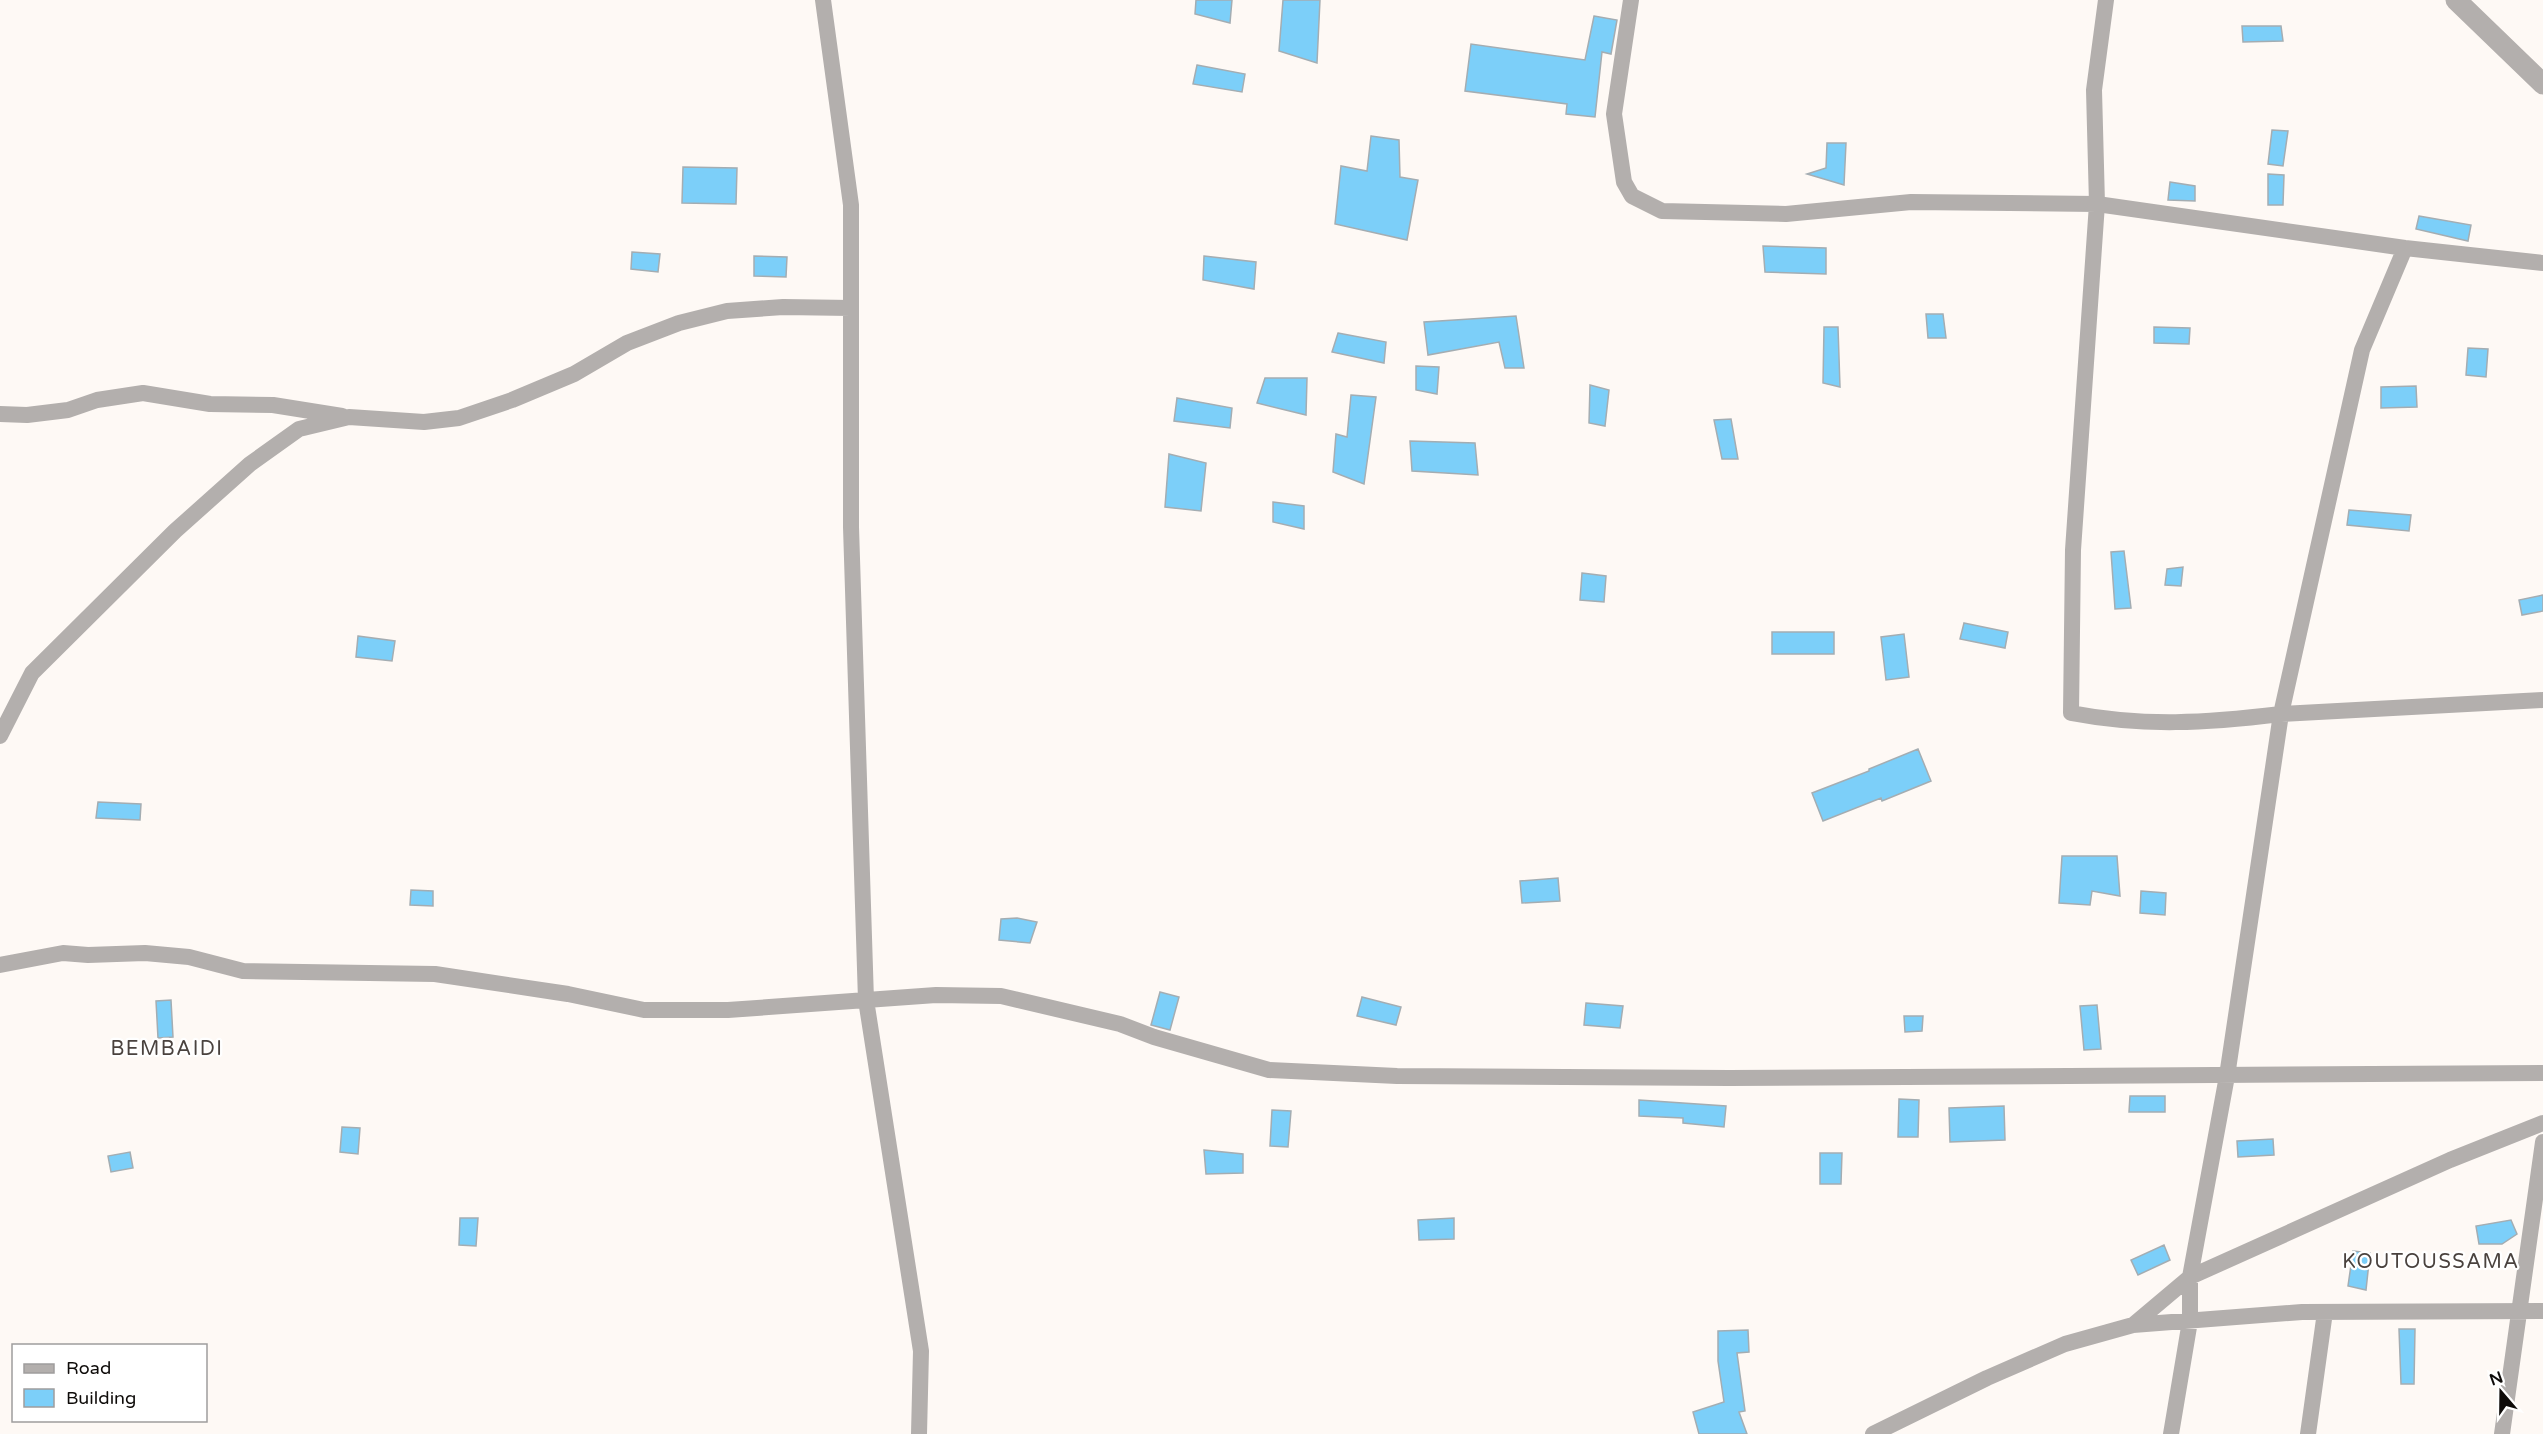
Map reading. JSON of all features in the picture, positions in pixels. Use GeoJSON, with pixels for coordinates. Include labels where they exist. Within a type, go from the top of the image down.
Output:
{"type":"FeatureCollection","features":[{"type":"Feature","properties":{"kind":"street"},"geometry":{"type":"LineString","coordinates":[[823,0],[851,205],[851,527],[867,999],[921,1351],[919,1434]]}},
{"type":"Feature","properties":{"kind":"street"},"geometry":{"type":"LineString","coordinates":[[1631,0],[1614,114],[1624,182],[1632,196],[1662,210],[1786,214],[1911,202],[2097,204],[2405,248],[2543,263]]}},
{"type":"Feature","properties":{"kind":"street"},"geometry":{"type":"LineString","coordinates":[[2106,0],[2094,90],[2097,204],[2073,550],[2071,713],[2115,721],[2207,723],[2281,714],[2543,700]]}},
{"type":"Feature","properties":{"kind":"street"},"geometry":{"type":"LineString","coordinates":[[2456,0],[2543,84]]}},
{"type":"Feature","properties":{"kind":"street"},"geometry":{"type":"LineString","coordinates":[[2171,1434],[2190,1321],[2190,1277],[2227,1076],[2281,714],[2362,350],[2405,248]]}},
{"type":"Feature","properties":{"kind":"street"},"geometry":{"type":"LineString","coordinates":[[0,414],[27,415],[68,410],[97,400],[143,393],[210,404],[273,405],[349,417],[424,422],[459,418],[512,400],[574,374],[627,343],[679,323],[727,311],[783,307],[850,308]]}},
{"type":"Feature","properties":{"kind":"street"},"geometry":{"type":"LineString","coordinates":[[0,736],[32,673],[175,531],[250,464],[299,429],[349,417]]}},
{"type":"Feature","properties":{"kind":"street"},"geometry":{"type":"LineString","coordinates":[[0,965],[63,953],[88,955],[145,952],[189,957],[243,971],[435,974],[568,994],[644,1010],[728,1011],[936,995],[1001,996],[1120,1024],[1154,1037],[1269,1070],[1397,1077],[1729,1078],[2543,1073]]}},
{"type":"Feature","properties":{"kind":"street"},"geometry":{"type":"LineString","coordinates":[[2133,1325],[2190,1277],[2450,1160],[2543,1123]]}},
{"type":"Feature","properties":{"kind":"street"},"geometry":{"type":"LineString","coordinates":[[2502,1434],[2543,1142]]}},
{"type":"Feature","properties":{"kind":"street"},"geometry":{"type":"LineString","coordinates":[[1873,1434],[1987,1378],[2065,1344],[2133,1325],[2325,1312],[2543,1311]]}},
{"type":"Feature","properties":{"kind":"street"},"geometry":{"type":"LineString","coordinates":[[2308,1434],[2325,1312]]}},
{"type":"Feature","properties":{"kind":"building"},"geometry":{"type":"Polygon","coordinates":[[[1196,0],[1232,0],[1230,23],[1195,14],[1196,0]]]}},
{"type":"Feature","properties":{"kind":"building"},"geometry":{"type":"Polygon","coordinates":[[[1283,0],[1320,0],[1317,63],[1279,51],[1283,0]]]}},
{"type":"Feature","properties":{"kind":"building"},"geometry":{"type":"Polygon","coordinates":[[[1594,16],[1617,20],[1611,54],[1602,52],[1595,117],[1566,114],[1567,104],[1465,91],[1471,44],[1585,60],[1594,16]]]}},
{"type":"Feature","properties":{"kind":"building"},"geometry":{"type":"Polygon","coordinates":[[[2242,26],[2281,26],[2283,41],[2243,42],[2242,26]]]}},
{"type":"Feature","properties":{"kind":"building"},"geometry":{"type":"Polygon","coordinates":[[[1197,65],[1245,74],[1242,92],[1193,84],[1197,65]]]}},
{"type":"Feature","properties":{"kind":"building"},"geometry":{"type":"Polygon","coordinates":[[[2272,130],[2288,131],[2283,166],[2268,164],[2272,130]]]}},
{"type":"Feature","properties":{"kind":"building"},"geometry":{"type":"Polygon","coordinates":[[[1371,136],[1399,140],[1400,177],[1418,180],[1407,240],[1335,224],[1341,166],[1367,171],[1371,136]]]}},
{"type":"Feature","properties":{"kind":"building"},"geometry":{"type":"Polygon","coordinates":[[[1827,143],[1846,143],[1844,185],[1807,174],[1826,168],[1827,143]]]}},
{"type":"Feature","properties":{"kind":"building"},"geometry":{"type":"Polygon","coordinates":[[[683,167],[737,168],[736,204],[682,203],[683,167]]]}},
{"type":"Feature","properties":{"kind":"building"},"geometry":{"type":"Polygon","coordinates":[[[2268,174],[2284,175],[2283,205],[2268,205],[2268,174]]]}},
{"type":"Feature","properties":{"kind":"building"},"geometry":{"type":"Polygon","coordinates":[[[2170,182],[2195,186],[2195,201],[2168,200],[2170,182]]]}},
{"type":"Feature","properties":{"kind":"building"},"geometry":{"type":"Polygon","coordinates":[[[2419,216],[2471,225],[2468,241],[2416,229],[2419,216]]]}},
{"type":"Feature","properties":{"kind":"building"},"geometry":{"type":"Polygon","coordinates":[[[1763,246],[1826,248],[1826,274],[1765,272],[1763,246]]]}},
{"type":"Feature","properties":{"kind":"building"},"geometry":{"type":"Polygon","coordinates":[[[632,252],[660,254],[658,272],[631,269],[632,252]]]}},
{"type":"Feature","properties":{"kind":"building"},"geometry":{"type":"Polygon","coordinates":[[[754,256],[787,257],[786,277],[754,276],[754,256]]]}},
{"type":"Feature","properties":{"kind":"building"},"geometry":{"type":"Polygon","coordinates":[[[1204,256],[1256,262],[1254,289],[1203,280],[1204,256]]]}},
{"type":"Feature","properties":{"kind":"building"},"geometry":{"type":"Polygon","coordinates":[[[1926,314],[1943,314],[1946,338],[1928,338],[1926,314]]]}},
{"type":"Feature","properties":{"kind":"building"},"geometry":{"type":"Polygon","coordinates":[[[1516,316],[1524,368],[1505,368],[1499,342],[1428,355],[1424,322],[1516,316]]]}},
{"type":"Feature","properties":{"kind":"building"},"geometry":{"type":"Polygon","coordinates":[[[1824,327],[1838,327],[1840,387],[1823,383],[1824,327]]]}},
{"type":"Feature","properties":{"kind":"building"},"geometry":{"type":"Polygon","coordinates":[[[2154,327],[2190,328],[2189,344],[2154,343],[2154,327]]]}},
{"type":"Feature","properties":{"kind":"building"},"geometry":{"type":"Polygon","coordinates":[[[1338,333],[1386,342],[1384,363],[1332,352],[1338,333]]]}},
{"type":"Feature","properties":{"kind":"building"},"geometry":{"type":"Polygon","coordinates":[[[2468,348],[2488,349],[2486,377],[2466,375],[2468,348]]]}},
{"type":"Feature","properties":{"kind":"building"},"geometry":{"type":"Polygon","coordinates":[[[1416,366],[1439,367],[1437,394],[1416,390],[1416,366]]]}},
{"type":"Feature","properties":{"kind":"building"},"geometry":{"type":"Polygon","coordinates":[[[1265,378],[1307,378],[1306,415],[1257,403],[1265,378]]]}},
{"type":"Feature","properties":{"kind":"building"},"geometry":{"type":"Polygon","coordinates":[[[1590,385],[1609,390],[1605,426],[1589,423],[1590,385]]]}},
{"type":"Feature","properties":{"kind":"building"},"geometry":{"type":"Polygon","coordinates":[[[2416,386],[2417,407],[2381,408],[2381,387],[2416,386]]]}},
{"type":"Feature","properties":{"kind":"building"},"geometry":{"type":"Polygon","coordinates":[[[1351,395],[1376,397],[1364,484],[1333,472],[1336,434],[1347,437],[1351,395]]]}},
{"type":"Feature","properties":{"kind":"building"},"geometry":{"type":"Polygon","coordinates":[[[1177,398],[1232,408],[1230,428],[1174,421],[1177,398]]]}},
{"type":"Feature","properties":{"kind":"building"},"geometry":{"type":"Polygon","coordinates":[[[1731,419],[1738,459],[1722,459],[1714,420],[1731,419]]]}},
{"type":"Feature","properties":{"kind":"building"},"geometry":{"type":"Polygon","coordinates":[[[1410,441],[1475,443],[1478,475],[1412,471],[1410,441]]]}},
{"type":"Feature","properties":{"kind":"building"},"geometry":{"type":"Polygon","coordinates":[[[1169,454],[1206,463],[1201,511],[1165,507],[1169,454]]]}},
{"type":"Feature","properties":{"kind":"building"},"geometry":{"type":"Polygon","coordinates":[[[1273,502],[1304,506],[1304,529],[1273,522],[1273,502]]]}},
{"type":"Feature","properties":{"kind":"building"},"geometry":{"type":"Polygon","coordinates":[[[2349,510],[2411,515],[2409,531],[2347,525],[2349,510]]]}},
{"type":"Feature","properties":{"kind":"building"},"geometry":{"type":"Polygon","coordinates":[[[2124,551],[2131,608],[2115,609],[2111,552],[2124,551]]]}},
{"type":"Feature","properties":{"kind":"building"},"geometry":{"type":"Polygon","coordinates":[[[2183,567],[2181,586],[2165,585],[2167,569],[2183,567]]]}},
{"type":"Feature","properties":{"kind":"building"},"geometry":{"type":"Polygon","coordinates":[[[1582,573],[1606,576],[1604,602],[1580,600],[1582,573]]]}},
{"type":"Feature","properties":{"kind":"building"},"geometry":{"type":"Polygon","coordinates":[[[2543,595],[2543,611],[2522,615],[2519,600],[2543,595]]]}},
{"type":"Feature","properties":{"kind":"building"},"geometry":{"type":"Polygon","coordinates":[[[1964,623],[2008,632],[2005,648],[1960,639],[1964,623]]]}},
{"type":"Feature","properties":{"kind":"building"},"geometry":{"type":"Polygon","coordinates":[[[1772,632],[1834,632],[1834,654],[1772,654],[1772,632]]]}},
{"type":"Feature","properties":{"kind":"building"},"geometry":{"type":"Polygon","coordinates":[[[1904,634],[1909,677],[1886,680],[1881,637],[1904,634]]]}},
{"type":"Feature","properties":{"kind":"building"},"geometry":{"type":"Polygon","coordinates":[[[358,636],[395,641],[392,661],[356,657],[358,636]]]}},
{"type":"Feature","properties":{"kind":"building"},"geometry":{"type":"Polygon","coordinates":[[[1918,749],[1931,781],[1823,821],[1812,793],[1918,749]]]}},
{"type":"Feature","properties":{"kind":"building"},"geometry":{"type":"Polygon","coordinates":[[[98,802],[141,804],[140,820],[96,818],[98,802]]]}},
{"type":"Feature","properties":{"kind":"building"},"geometry":{"type":"Polygon","coordinates":[[[2062,856],[2117,856],[2120,896],[2092,891],[2090,905],[2059,903],[2062,856]]]}},
{"type":"Feature","properties":{"kind":"building"},"geometry":{"type":"Polygon","coordinates":[[[1558,878],[1560,901],[1522,903],[1520,881],[1558,878]]]}},
{"type":"Feature","properties":{"kind":"building"},"geometry":{"type":"Polygon","coordinates":[[[411,890],[433,891],[433,906],[410,905],[411,890]]]}},
{"type":"Feature","properties":{"kind":"building"},"geometry":{"type":"Polygon","coordinates":[[[2141,891],[2166,893],[2165,915],[2140,913],[2141,891]]]}},
{"type":"Feature","properties":{"kind":"building"},"geometry":{"type":"Polygon","coordinates":[[[1017,918],[1037,922],[1030,943],[999,940],[1001,919],[1017,918]]]}},
{"type":"Feature","properties":{"kind":"building"},"geometry":{"type":"Polygon","coordinates":[[[1160,992],[1179,997],[1170,1030],[1151,1025],[1160,992]]]}},
{"type":"Feature","properties":{"kind":"building"},"geometry":{"type":"Polygon","coordinates":[[[1362,997],[1401,1007],[1396,1025],[1357,1016],[1362,997]]]}},
{"type":"Feature","properties":{"kind":"building"},"geometry":{"type":"Polygon","coordinates":[[[171,1000],[173,1037],[158,1038],[156,1001],[171,1000]]]}},
{"type":"Feature","properties":{"kind":"building"},"geometry":{"type":"Polygon","coordinates":[[[1586,1003],[1623,1006],[1620,1028],[1584,1025],[1586,1003]]]}},
{"type":"Feature","properties":{"kind":"building"},"geometry":{"type":"Polygon","coordinates":[[[2097,1005],[2101,1049],[2084,1050],[2080,1006],[2097,1005]]]}},
{"type":"Feature","properties":{"kind":"building"},"geometry":{"type":"Polygon","coordinates":[[[1904,1016],[1923,1016],[1922,1031],[1905,1032],[1904,1016]]]}},
{"type":"Feature","properties":{"kind":"building"},"geometry":{"type":"Polygon","coordinates":[[[2130,1096],[2165,1096],[2165,1112],[2129,1112],[2130,1096]]]}},
{"type":"Feature","properties":{"kind":"building"},"geometry":{"type":"Polygon","coordinates":[[[1899,1099],[1919,1100],[1918,1137],[1898,1137],[1899,1099]]]}},
{"type":"Feature","properties":{"kind":"building"},"geometry":{"type":"Polygon","coordinates":[[[1639,1100],[1726,1106],[1724,1127],[1683,1123],[1683,1118],[1639,1116],[1639,1100]]]}},
{"type":"Feature","properties":{"kind":"building"},"geometry":{"type":"Polygon","coordinates":[[[2004,1106],[2005,1140],[1950,1142],[1949,1108],[2004,1106]]]}},
{"type":"Feature","properties":{"kind":"building"},"geometry":{"type":"Polygon","coordinates":[[[1272,1110],[1291,1111],[1288,1147],[1270,1146],[1272,1110]]]}},
{"type":"Feature","properties":{"kind":"building"},"geometry":{"type":"Polygon","coordinates":[[[342,1127],[360,1128],[358,1154],[340,1152],[342,1127]]]}},
{"type":"Feature","properties":{"kind":"building"},"geometry":{"type":"Polygon","coordinates":[[[2273,1139],[2274,1155],[2238,1157],[2237,1141],[2273,1139]]]}},
{"type":"Feature","properties":{"kind":"building"},"geometry":{"type":"Polygon","coordinates":[[[1204,1150],[1243,1154],[1243,1173],[1206,1174],[1204,1150]]]}},
{"type":"Feature","properties":{"kind":"building"},"geometry":{"type":"Polygon","coordinates":[[[130,1152],[133,1168],[111,1172],[108,1156],[130,1152]]]}},
{"type":"Feature","properties":{"kind":"building"},"geometry":{"type":"Polygon","coordinates":[[[1820,1153],[1842,1153],[1841,1184],[1820,1184],[1820,1153]]]}},
{"type":"Feature","properties":{"kind":"building"},"geometry":{"type":"Polygon","coordinates":[[[460,1218],[478,1218],[476,1246],[459,1245],[460,1218]]]}},
{"type":"Feature","properties":{"kind":"building"},"geometry":{"type":"Polygon","coordinates":[[[1454,1218],[1454,1239],[1419,1240],[1418,1220],[1454,1218]]]}},
{"type":"Feature","properties":{"kind":"building"},"geometry":{"type":"Polygon","coordinates":[[[2511,1220],[2517,1234],[2502,1244],[2479,1244],[2476,1226],[2511,1220]]]}},
{"type":"Feature","properties":{"kind":"building"},"geometry":{"type":"Polygon","coordinates":[[[2164,1245],[2170,1260],[2138,1275],[2131,1260],[2164,1245]]]}},
{"type":"Feature","properties":{"kind":"building"},"geometry":{"type":"Polygon","coordinates":[[[2353,1251],[2370,1253],[2366,1290],[2348,1286],[2353,1251]]]}},
{"type":"Feature","properties":{"kind":"building"},"geometry":{"type":"Polygon","coordinates":[[[2399,1329],[2415,1329],[2414,1384],[2401,1384],[2399,1329]]]}},
{"type":"Feature","properties":{"kind":"building"},"geometry":{"type":"Polygon","coordinates":[[[1748,1330],[1749,1352],[1737,1353],[1745,1411],[1739,1412],[1747,1434],[1699,1434],[1693,1412],[1724,1402],[1718,1361],[1718,1331],[1748,1330]]]}},
{"type":"Feature","properties":{"kind":"district","name":"BEMBAIDI"},"geometry":{"type":"Point","coordinates":[167,1049]}},
{"type":"Feature","properties":{"kind":"district","name":"KOUTOUSSAMA"},"geometry":{"type":"Point","coordinates":[2431,1262]}}]}
